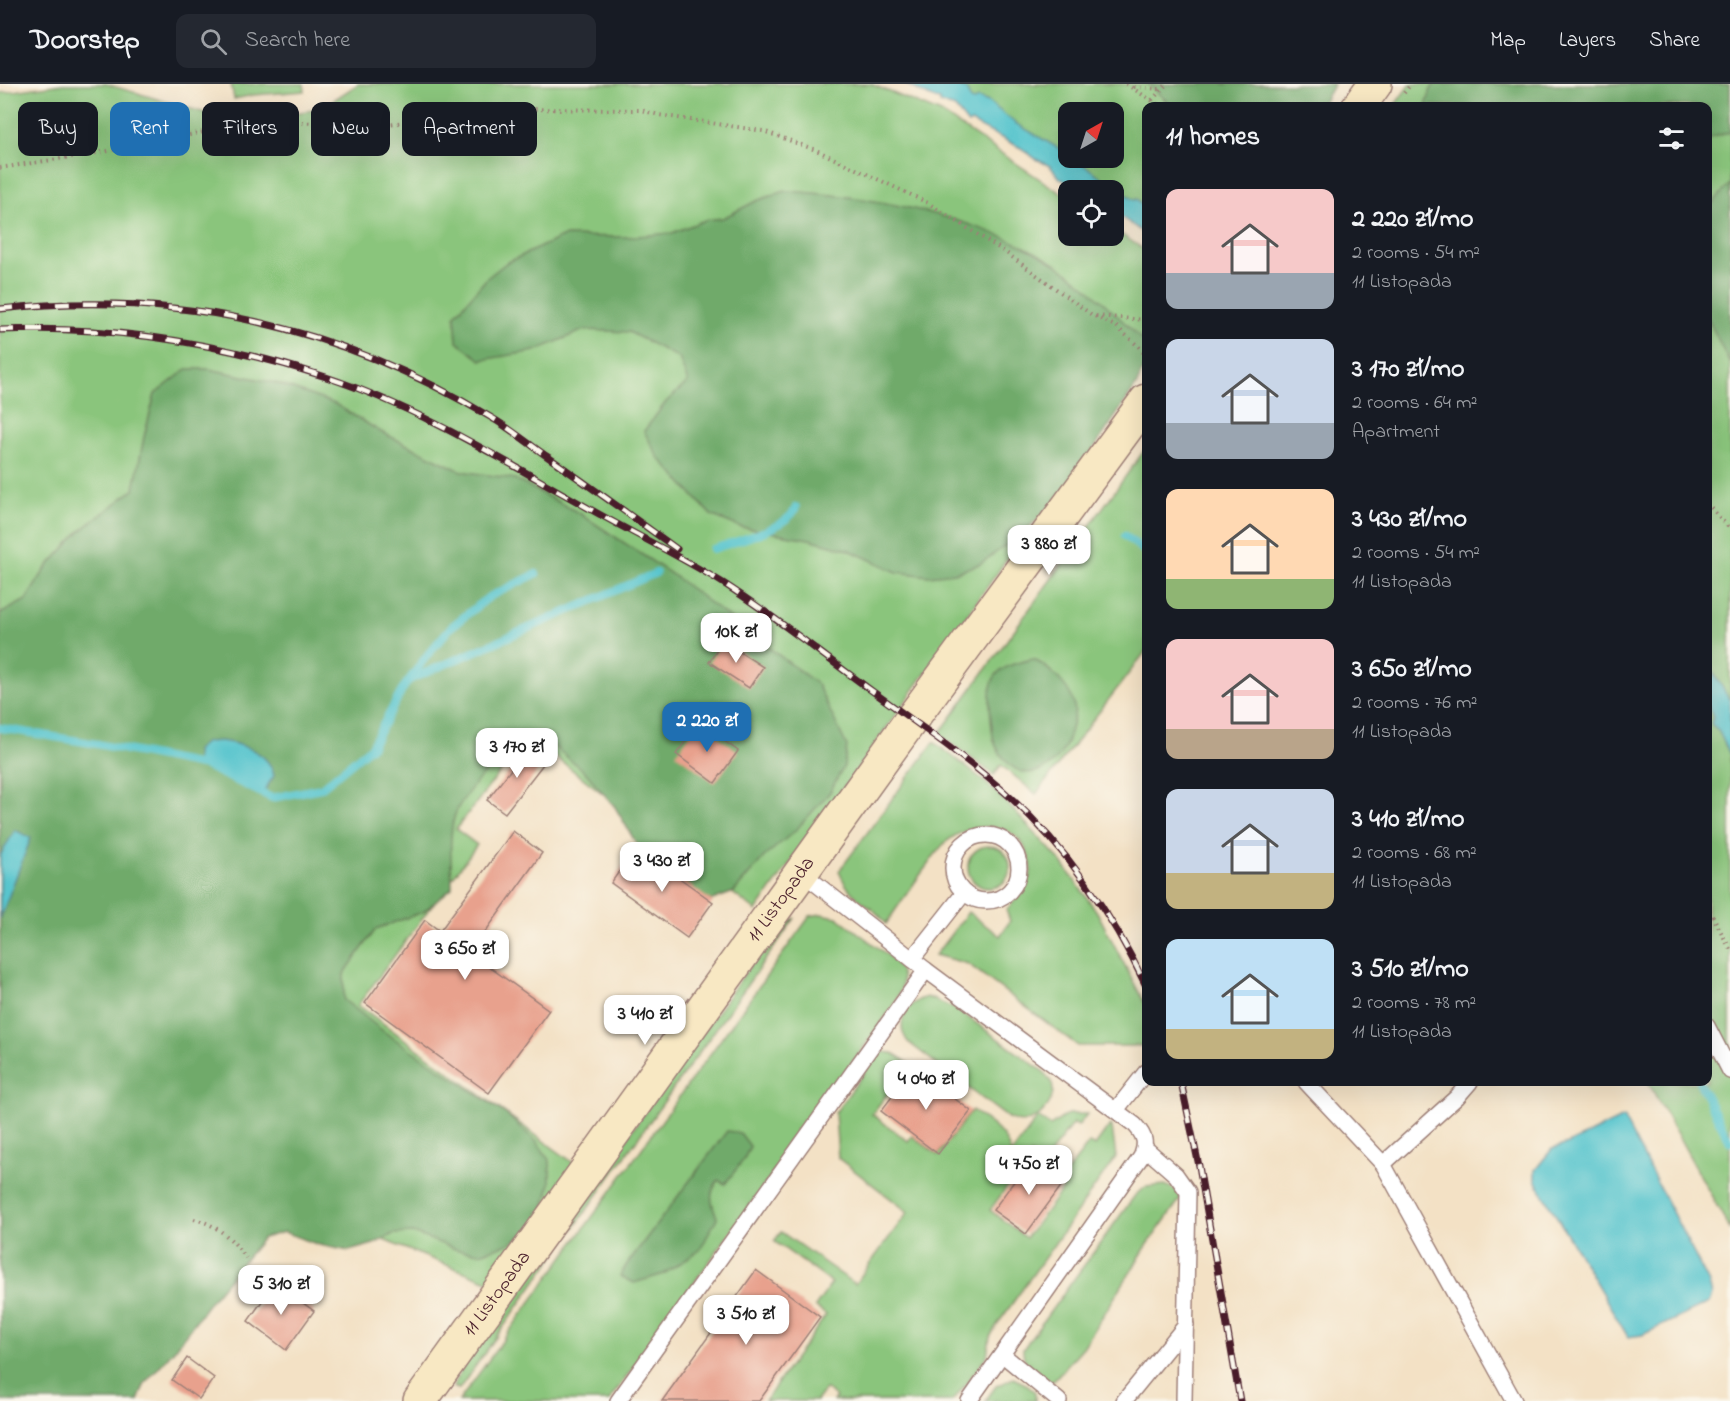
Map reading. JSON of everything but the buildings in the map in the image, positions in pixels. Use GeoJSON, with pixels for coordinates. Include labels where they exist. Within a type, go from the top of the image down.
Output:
{"type":"FeatureCollection","features":[{"type":"Feature","properties":{"kind":"street","name":"11 Listopada"},"geometry":{"type":"LineString","coordinates":[[420,1401],[801,872],[1142,406]]}},
{"type":"Feature","properties":{"kind":"lane"},"geometry":{"type":"LineString","coordinates":[[976,836],[996,836],[1005,840],[1017,855],[1020,865],[1019,875],[1010,892],[1002,898],[982,901],[964,893],[954,876],[955,856],[960,848],[976,836]]}},
{"type":"Feature","properties":{"kind":"lane"},"geometry":{"type":"LineString","coordinates":[[801,872],[926,970],[1116,1110],[1142,1132],[1146,1140],[1141,1157],[969,1401]]}},
{"type":"Feature","properties":{"kind":"lane"},"geometry":{"type":"LineString","coordinates":[[912,959],[964,893]]}},
{"type":"Feature","properties":{"kind":"lane"},"geometry":{"type":"LineString","coordinates":[[618,1401],[926,970]]}},
{"type":"Feature","properties":{"kind":"lane"},"geometry":{"type":"LineString","coordinates":[[1712,1036],[1730,1071]]}},
{"type":"Feature","properties":{"kind":"lane"},"geometry":{"type":"LineString","coordinates":[[1116,1110],[1142,1077]]}},
{"type":"Feature","properties":{"kind":"lane"},"geometry":{"type":"LineString","coordinates":[[1310,1086],[1383,1164],[1514,1401]]}},
{"type":"Feature","properties":{"kind":"lane"},"geometry":{"type":"LineString","coordinates":[[1383,1164],[1467,1086]]}},
{"type":"Feature","properties":{"kind":"lane"},"geometry":{"type":"LineString","coordinates":[[1145,1148],[1176,1174],[1188,1192],[1184,1401]]}},
{"type":"Feature","properties":{"kind":"lane"},"geometry":{"type":"LineString","coordinates":[[1125,1401],[1186,1325]]}},
{"type":"Feature","properties":{"kind":"lane"},"geometry":{"type":"LineString","coordinates":[[1002,1355],[1059,1401]]}},
{"type":"Feature","properties":{"kind":"path"},"geometry":{"type":"LineString","coordinates":[[1152,100],[1167,84]]}},
{"type":"Feature","properties":{"kind":"path"},"geometry":{"type":"LineString","coordinates":[[1128,85],[1160,89]]}},
{"type":"Feature","properties":{"kind":"path"},"geometry":{"type":"LineString","coordinates":[[1128,85],[1155,102]]}},
{"type":"Feature","properties":{"kind":"path"},"geometry":{"type":"LineString","coordinates":[[0,168],[103,152],[250,123],[378,125],[526,109],[641,110],[659,115],[763,131],[816,150],[928,203],[1005,252],[1092,315],[1117,327],[1142,351]]}},
{"type":"Feature","properties":{"kind":"path"},"geometry":{"type":"LineString","coordinates":[[1092,315],[1142,320]]}},
{"type":"Feature","properties":{"kind":"path"},"geometry":{"type":"LineString","coordinates":[[1712,509],[1730,529]]}},
{"type":"Feature","properties":{"kind":"path"},"geometry":{"type":"LineString","coordinates":[[1712,915],[1730,949]]}},
{"type":"Feature","properties":{"kind":"path"},"geometry":{"type":"LineString","coordinates":[[194,1219],[226,1234],[246,1258]]}},
{"type":"Feature","properties":{"kind":"green space"},"geometry":{"type":"Polygon","coordinates":[[[63,84],[106,84],[168,102],[110,102],[110,156],[190,156],[190,109],[202,112],[202,156],[299,156],[299,112],[311,110],[311,156],[390,156],[390,102],[331,102],[358,84],[871,84],[941,113],[1058,191],[1058,246],[1124,246],[1124,236],[1142,248],[1142,370],[756,911],[528,736],[456,829],[477,845],[358,1005],[575,1164],[503,1287],[210,1172],[0,1336],[0,93],[63,84]]]}},
{"type":"Feature","properties":{"kind":"green space"},"geometry":{"type":"Polygon","coordinates":[[[231,84],[304,84],[305,91],[234,99],[231,84]]]}},
{"type":"Feature","properties":{"kind":"green space"},"geometry":{"type":"Polygon","coordinates":[[[932,84],[1148,84],[1168,102],[1142,102],[1142,209],[1124,197],[1124,180],[1098,180],[1080,168],[1124,168],[1124,102],[1058,102],[1058,155],[932,84]]]}},
{"type":"Feature","properties":{"kind":"green space"},"geometry":{"type":"Polygon","coordinates":[[[1148,84],[1334,84],[1323,102],[1168,102],[1148,84]]]}},
{"type":"Feature","properties":{"kind":"green space"},"geometry":{"type":"Polygon","coordinates":[[[1410,84],[1730,84],[1730,1229],[1650,1086],[1712,1086],[1712,102],[1397,102],[1410,84]]]}},
{"type":"Feature","properties":{"kind":"green space"},"geometry":{"type":"Polygon","coordinates":[[[1435,84],[1730,84],[1730,132],[1712,137],[1712,102],[1427,102],[1435,84]]]}},
{"type":"Feature","properties":{"kind":"green space"},"geometry":{"type":"Polygon","coordinates":[[[1730,184],[1730,365],[1712,327],[1712,204],[1730,184]]]}},
{"type":"Feature","properties":{"kind":"green space"},"geometry":{"type":"Polygon","coordinates":[[[785,191],[821,194],[899,206],[978,227],[1015,242],[1049,260],[1079,281],[1142,339],[1142,372],[1136,386],[1064,493],[1036,521],[980,564],[954,573],[929,576],[897,572],[849,550],[809,539],[740,527],[711,515],[658,457],[644,431],[666,402],[688,382],[679,358],[629,332],[584,330],[535,351],[481,360],[457,342],[455,315],[487,278],[506,263],[564,236],[627,237],[672,233],[705,220],[723,218],[756,201],[785,191]]]}},
{"type":"Feature","properties":{"kind":"green space"},"geometry":{"type":"Polygon","coordinates":[[[187,369],[209,369],[276,383],[335,404],[381,432],[461,471],[515,479],[579,513],[673,575],[817,684],[847,746],[844,766],[830,792],[796,830],[764,857],[734,892],[710,901],[647,862],[615,807],[586,773],[551,744],[541,738],[523,742],[510,750],[471,788],[457,809],[451,835],[452,888],[423,912],[376,929],[344,974],[344,1000],[383,1031],[506,1114],[537,1142],[550,1161],[550,1183],[543,1214],[528,1232],[508,1244],[480,1253],[458,1250],[413,1233],[393,1234],[374,1244],[349,1251],[319,1245],[284,1232],[263,1238],[212,1299],[175,1349],[145,1383],[138,1401],[0,1401],[0,614],[26,600],[46,568],[79,532],[134,489],[155,394],[187,369]]]}},
{"type":"Feature","properties":{"kind":"green space"},"geometry":{"type":"Polygon","coordinates":[[[1142,454],[1142,656],[1036,794],[1001,765],[994,775],[939,734],[1142,454]]]}},
{"type":"Feature","properties":{"kind":"green space"},"geometry":{"type":"Polygon","coordinates":[[[1034,659],[1048,669],[1068,690],[1074,707],[1074,716],[1068,740],[1060,755],[1048,767],[1033,773],[1017,770],[1009,764],[997,748],[992,733],[990,693],[995,676],[1001,670],[1034,659]]]}},
{"type":"Feature","properties":{"kind":"green space"},"geometry":{"type":"Polygon","coordinates":[[[934,742],[983,780],[1003,799],[1060,860],[1097,912],[1142,998],[1142,1045],[1078,1046],[968,964],[935,955],[968,912],[1000,936],[1010,921],[1006,910],[1024,888],[1031,869],[1026,850],[1011,833],[989,827],[978,828],[967,830],[946,842],[886,924],[849,890],[839,871],[934,742]]]}},
{"type":"Feature","properties":{"kind":"green space"},"geometry":{"type":"Polygon","coordinates":[[[989,846],[1004,852],[1010,867],[1004,882],[989,888],[974,882],[968,867],[974,852],[989,846]]]}},
{"type":"Feature","properties":{"kind":"green space"},"geometry":{"type":"Polygon","coordinates":[[[821,914],[837,917],[889,956],[900,969],[902,976],[899,995],[609,1401],[459,1401],[810,916],[821,914]]]}},
{"type":"Feature","properties":{"kind":"green space"},"geometry":{"type":"Polygon","coordinates":[[[795,918],[459,1389],[453,1387],[465,1363],[778,927],[795,918]]]}},
{"type":"Feature","properties":{"kind":"green space"},"geometry":{"type":"Polygon","coordinates":[[[927,997],[958,1010],[1044,1072],[1053,1090],[1045,1109],[1028,1121],[1020,1122],[1008,1118],[908,1042],[902,1028],[905,1014],[914,1003],[927,997]]]}},
{"type":"Feature","properties":{"kind":"green space"},"geometry":{"type":"Polygon","coordinates":[[[882,1052],[893,1053],[910,1064],[872,1114],[908,1141],[912,1136],[938,1155],[972,1110],[1001,1134],[1011,1154],[1038,1117],[1050,1126],[1068,1114],[1087,1114],[1078,1126],[1073,1123],[1043,1163],[1031,1154],[990,1210],[1026,1238],[1068,1182],[1063,1177],[1089,1143],[1095,1146],[1110,1125],[1116,1157],[997,1325],[990,1337],[987,1356],[951,1401],[833,1401],[836,1397],[825,1389],[816,1401],[765,1401],[826,1315],[815,1307],[832,1283],[774,1241],[781,1232],[855,1284],[908,1212],[838,1158],[835,1113],[876,1056],[882,1052]]]}},
{"type":"Feature","properties":{"kind":"green space"},"geometry":{"type":"Polygon","coordinates":[[[727,1131],[740,1133],[750,1146],[744,1159],[725,1184],[718,1180],[715,1186],[712,1199],[717,1218],[700,1250],[664,1274],[634,1283],[620,1276],[627,1264],[727,1131]]]}},
{"type":"Feature","properties":{"kind":"green space"},"geometry":{"type":"Polygon","coordinates":[[[1165,1185],[1176,1190],[1181,1198],[1146,1247],[1084,1346],[1053,1381],[1048,1382],[1028,1364],[1023,1355],[1023,1349],[1136,1194],[1146,1187],[1165,1185]]]}},
{"type":"Feature","properties":{"kind":"green space"},"geometry":{"type":"Polygon","coordinates":[[[1013,1378],[1028,1385],[1035,1392],[1035,1401],[985,1401],[996,1386],[1013,1378]]]}},
{"type":"Feature","properties":{"kind":"water"},"geometry":{"type":"Polygon","coordinates":[[[904,84],[953,84],[966,89],[971,100],[978,98],[989,102],[1015,123],[1058,148],[1058,168],[1088,168],[1105,180],[1063,180],[1050,166],[971,122],[968,124],[955,108],[904,84]]]}},
{"type":"Feature","properties":{"kind":"water"},"geometry":{"type":"Polygon","coordinates":[[[1124,193],[1142,204],[1142,232],[1124,219],[1124,193]]]}},
{"type":"Feature","properties":{"kind":"water"},"geometry":{"type":"Polygon","coordinates":[[[1712,670],[1730,701],[1730,755],[1718,730],[1712,725],[1712,670]]]}},
{"type":"Feature","properties":{"kind":"water"},"geometry":{"type":"Polygon","coordinates":[[[221,741],[246,747],[267,761],[274,776],[262,794],[205,766],[197,765],[196,750],[206,742],[221,741]]]}},
{"type":"Feature","properties":{"kind":"water"},"geometry":{"type":"Polygon","coordinates":[[[15,830],[31,838],[0,919],[0,856],[15,830]]]}},
{"type":"Feature","properties":{"kind":"water"},"geometry":{"type":"Polygon","coordinates":[[[1623,1117],[1709,1283],[1712,1295],[1709,1303],[1642,1335],[1628,1337],[1535,1180],[1535,1170],[1552,1149],[1568,1144],[1623,1117]]]}},
{"type":"Feature","properties":{"kind":"waterway"},"geometry":{"type":"LineString","coordinates":[[713,549],[772,528],[792,515],[796,507]]}},
{"type":"Feature","properties":{"kind":"waterway"},"geometry":{"type":"LineString","coordinates":[[1125,536],[1142,549]]}},
{"type":"Feature","properties":{"kind":"waterway"},"geometry":{"type":"LineString","coordinates":[[411,679],[656,573]]}},
{"type":"Feature","properties":{"kind":"waterway"},"geometry":{"type":"LineString","coordinates":[[0,728],[97,744],[205,766],[272,798],[321,788],[371,747],[404,687],[451,627],[489,597],[536,574]]}},
{"type":"Feature","properties":{"kind":"waterway"},"geometry":{"type":"LineString","coordinates":[[1701,1086],[1730,1142]]}},
{"type":"Feature","properties":{"kind":"railway"},"geometry":{"type":"LineString","coordinates":[[0,309],[66,304],[130,305],[194,310],[255,322],[316,338],[376,359],[434,386],[492,418],[677,549]]}},
{"type":"Feature","properties":{"kind":"railway"},"geometry":{"type":"LineString","coordinates":[[0,330],[83,330],[165,339],[246,355],[326,377],[395,404],[428,420],[690,564],[742,595],[778,621],[958,754],[1010,797],[1051,839],[1087,885],[1119,934],[1142,978]]}},
{"type":"Feature","properties":{"kind":"railway"},"geometry":{"type":"LineString","coordinates":[[1182,1086],[1199,1166],[1240,1401]]}}]}
